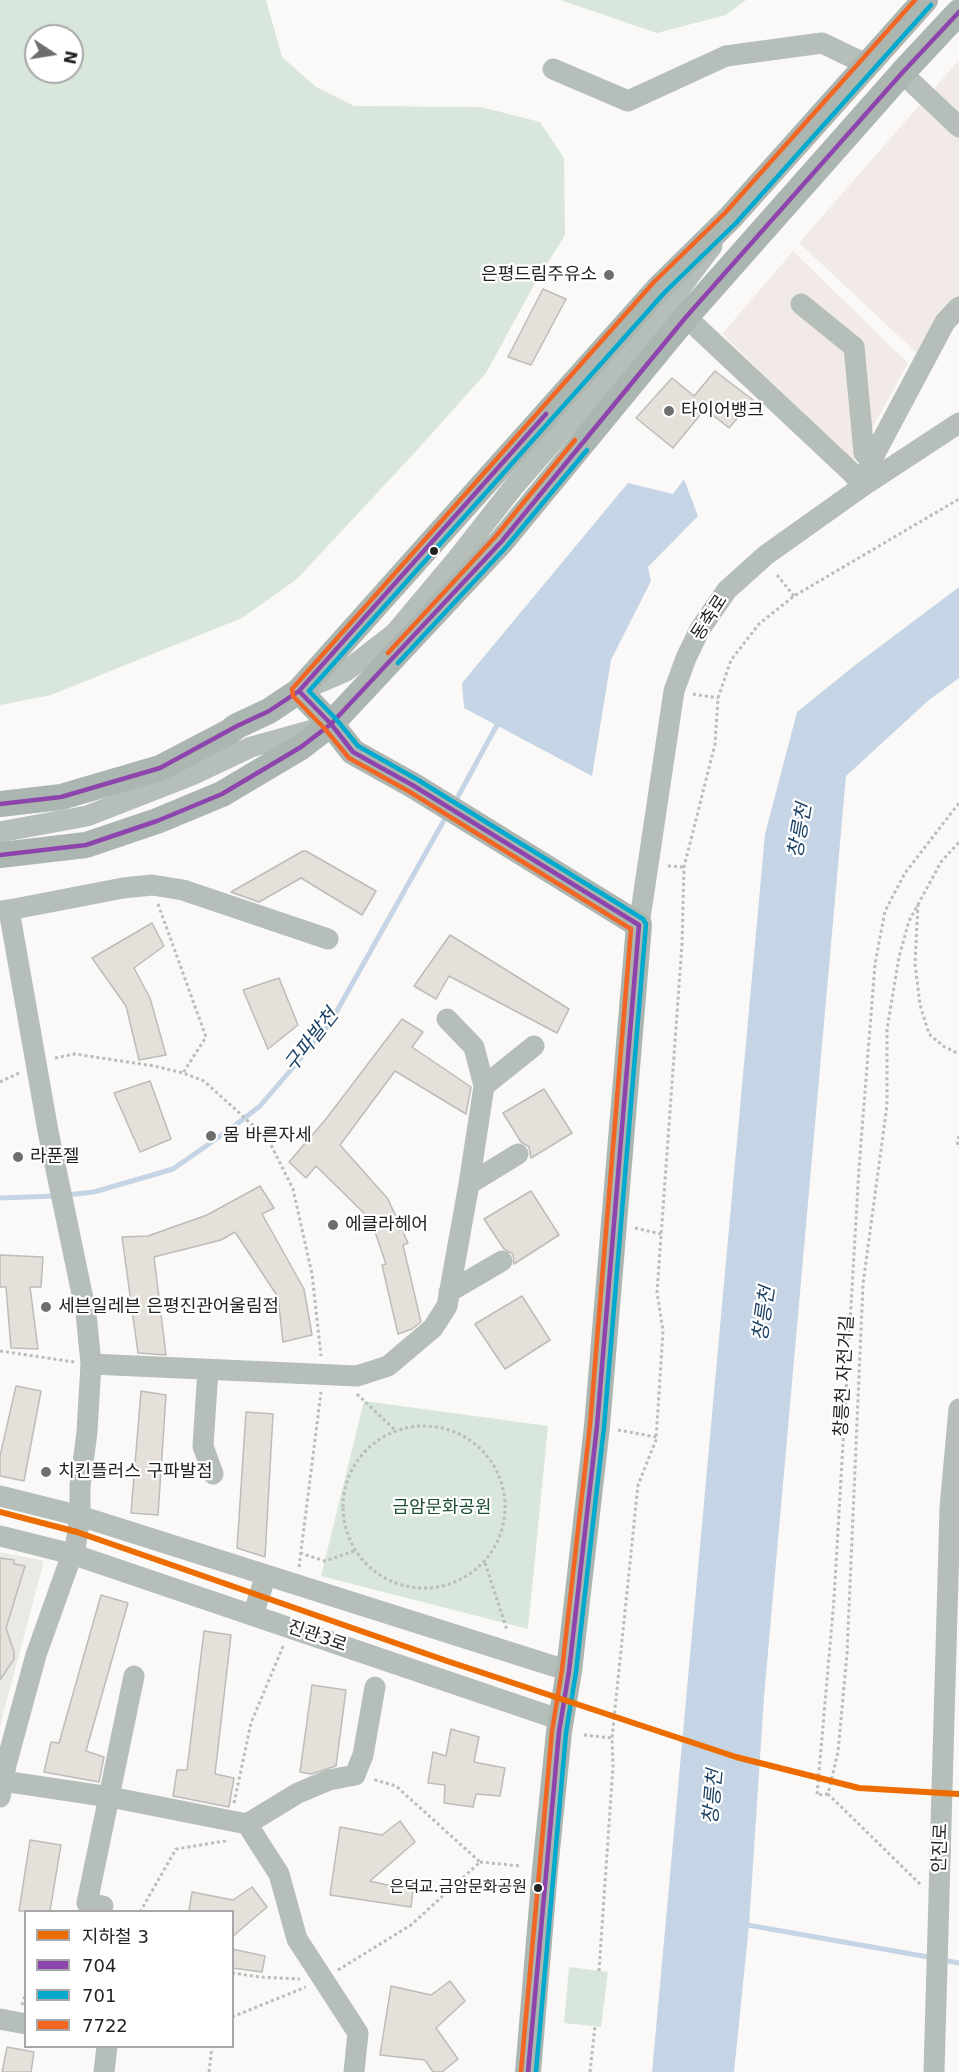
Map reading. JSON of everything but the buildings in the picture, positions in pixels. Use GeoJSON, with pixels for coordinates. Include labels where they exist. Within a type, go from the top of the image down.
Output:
{"type":"FeatureCollection","features":[{"type":"Feature","properties":{"kind":"main road"},"geometry":{"type":"LineString","coordinates":[[0,804],[61,797],[160,768],[269,711],[299,691],[660,287],[730,218],[926,0]]}},
{"type":"Feature","properties":{"kind":"main road"},"geometry":{"type":"LineString","coordinates":[[0,855],[86,846],[157,821],[222,794],[301,747],[331,724],[502,541],[686,316],[959,12]]}},
{"type":"Feature","properties":{"kind":"main road"},"geometry":{"type":"LineString","coordinates":[[299,691],[331,724],[353,752],[414,786],[639,925],[597,1426],[569,1671],[561,1720],[545,1870],[528,2072]]}},
{"type":"Feature","properties":{"kind":"street"},"geometry":{"type":"LineString","coordinates":[[553,69],[628,101],[726,57],[822,43],[868,64]]}},
{"type":"Feature","properties":{"kind":"street"},"geometry":{"type":"LineString","coordinates":[[902,73],[959,127]]}},
{"type":"Feature","properties":{"kind":"street"},"geometry":{"type":"LineString","coordinates":[[801,304],[854,347],[864,453],[871,461]]}},
{"type":"Feature","properties":{"kind":"street"},"geometry":{"type":"LineString","coordinates":[[686,316],[863,486],[871,461],[945,322],[959,307]]}},
{"type":"Feature","properties":{"kind":"street","name":"동축로"},"geometry":{"type":"LineString","coordinates":[[639,925],[674,691],[700,628],[727,590],[766,555],[863,486],[959,423]]}},
{"type":"Feature","properties":{"kind":"street"},"geometry":{"type":"LineString","coordinates":[[0,832],[87,816],[192,775],[251,747],[331,724]]}},
{"type":"Feature","properties":{"kind":"street"},"geometry":{"type":"LineString","coordinates":[[328,939],[183,890],[152,885],[123,888],[4,910],[86,1312],[91,1364],[87,1432],[80,1486],[80,1516],[72,1554],[36,1655],[1,1789],[110,1797],[239,1822],[329,1780],[355,1775],[363,1755],[375,1687]]}},
{"type":"Feature","properties":{"kind":"street"},"geometry":{"type":"LineString","coordinates":[[91,1364],[357,1376],[388,1366],[433,1328],[447,1306],[484,1086],[474,1047],[447,1019]]}},
{"type":"Feature","properties":{"kind":"street"},"geometry":{"type":"LineString","coordinates":[[484,1086],[534,1046]]}},
{"type":"Feature","properties":{"kind":"street"},"geometry":{"type":"LineString","coordinates":[[469,1184],[518,1154]]}},
{"type":"Feature","properties":{"kind":"street"},"geometry":{"type":"LineString","coordinates":[[449,1292],[502,1261]]}},
{"type":"Feature","properties":{"kind":"street"},"geometry":{"type":"LineString","coordinates":[[208,1370],[203,1446],[213,1473]]}},
{"type":"Feature","properties":{"kind":"street","name":"안진로"},"geometry":{"type":"LineString","coordinates":[[934,2072],[938,1926],[952,1724],[954,1507],[959,1409]]}},
{"type":"Feature","properties":{"kind":"street"},"geometry":{"type":"LineString","coordinates":[[0,1496],[80,1516],[569,1671]]}},
{"type":"Feature","properties":{"kind":"street","name":"진관3로"},"geometry":{"type":"LineString","coordinates":[[0,1536],[72,1554],[561,1720]]}},
{"type":"Feature","properties":{"kind":"street"},"geometry":{"type":"LineString","coordinates":[[253,1616],[266,1575]]}},
{"type":"Feature","properties":{"kind":"street"},"geometry":{"type":"LineString","coordinates":[[103,1906],[87,1903],[134,1676]]}},
{"type":"Feature","properties":{"kind":"street"},"geometry":{"type":"LineString","coordinates":[[239,1822],[279,1874],[297,1939],[358,2033],[354,2072]]}},
{"type":"Feature","properties":{"kind":"street"},"geometry":{"type":"LineString","coordinates":[[0,2019],[24,2024]]}},
{"type":"Feature","properties":{"kind":"street"},"geometry":{"type":"LineString","coordinates":[[104,2072],[107,2048]]}},
{"type":"Feature","properties":{"kind":"path"},"geometry":{"type":"LineString","coordinates":[[599,1971],[613,1766],[612,1738],[638,1485],[656,1437],[663,1331],[657,1292],[682,944],[684,867],[715,744],[718,698],[731,660],[759,624],[794,596],[959,498]]}},
{"type":"Feature","properties":{"kind":"path"},"geometry":{"type":"LineString","coordinates":[[777,574],[794,596]]}},
{"type":"Feature","properties":{"kind":"path"},"geometry":{"type":"LineString","coordinates":[[690,693],[718,698]]}},
{"type":"Feature","properties":{"kind":"path"},"geometry":{"type":"LineString","coordinates":[[924,1887],[828,1794],[817,1796],[834,1599],[860,1144],[875,964],[885,911],[905,873],[959,803]]}},
{"type":"Feature","properties":{"kind":"path","name":"창릉천 자전거길"},"geometry":{"type":"LineString","coordinates":[[828,1794],[838,1752],[846,1654],[863,1284],[886,1105],[887,1029],[899,957],[909,921],[941,862],[959,842]]}},
{"type":"Feature","properties":{"kind":"path"},"geometry":{"type":"LineString","coordinates":[[668,866],[684,867]]}},
{"type":"Feature","properties":{"kind":"path"},"geometry":{"type":"LineString","coordinates":[[152,885],[206,1037],[183,1073]]}},
{"type":"Feature","properties":{"kind":"path"},"geometry":{"type":"LineString","coordinates":[[918,902],[915,964],[920,1005],[929,1034],[959,1054]]}},
{"type":"Feature","properties":{"kind":"path"},"geometry":{"type":"LineString","coordinates":[[0,1082],[35,1062],[75,1054],[154,1066],[204,1081],[268,1139],[293,1189],[332,1375],[298,1571]]}},
{"type":"Feature","properties":{"kind":"path"},"geometry":{"type":"LineString","coordinates":[[959,1136],[957,1146],[959,1147]]}},
{"type":"Feature","properties":{"kind":"path"},"geometry":{"type":"LineString","coordinates":[[635,1228],[661,1234]]}},
{"type":"Feature","properties":{"kind":"path"},"geometry":{"type":"LineString","coordinates":[[0,1351],[91,1364]]}},
{"type":"Feature","properties":{"kind":"path"},"geometry":{"type":"LineString","coordinates":[[332,1375],[395,1430]]}},
{"type":"Feature","properties":{"kind":"path"},"geometry":{"type":"LineString","coordinates":[[419,1425],[443,1428],[465,1437],[484,1452],[498,1472],[504,1495],[505,1519],[498,1542],[484,1563],[465,1578],[442,1588],[416,1590],[392,1583],[371,1570],[354,1551],[345,1529],[342,1505],[346,1481],[357,1460],[374,1442],[395,1430],[419,1425]]}},
{"type":"Feature","properties":{"kind":"path"},"geometry":{"type":"LineString","coordinates":[[618,1430],[656,1437]]}},
{"type":"Feature","properties":{"kind":"path"},"geometry":{"type":"LineString","coordinates":[[300,1553],[325,1561],[354,1551]]}},
{"type":"Feature","properties":{"kind":"path"},"geometry":{"type":"LineString","coordinates":[[484,1563],[507,1630]]}},
{"type":"Feature","properties":{"kind":"path"},"geometry":{"type":"LineString","coordinates":[[141,1910],[176,1849],[225,1841],[239,1822],[251,1723],[286,1637]]}},
{"type":"Feature","properties":{"kind":"path"},"geometry":{"type":"LineString","coordinates":[[584,1735],[612,1738]]}},
{"type":"Feature","properties":{"kind":"path"},"geometry":{"type":"LineString","coordinates":[[355,1775],[396,1786],[480,1862],[521,1866]]}},
{"type":"Feature","properties":{"kind":"path"},"geometry":{"type":"LineString","coordinates":[[234,2016],[323,1980],[411,1925],[480,1862]]}},
{"type":"Feature","properties":{"kind":"path"},"geometry":{"type":"LineString","coordinates":[[234,1973],[323,1980]]}},
{"type":"Feature","properties":{"kind":"path"},"geometry":{"type":"LineString","coordinates":[[590,2072],[594,2026]]}},
{"type":"Feature","properties":{"kind":"path"},"geometry":{"type":"LineString","coordinates":[[209,2072],[212,2048]]}},
{"type":"Feature","properties":{"kind":"shaded area"},"geometry":{"type":"Polygon","coordinates":[[[959,60],[959,321],[920,356],[799,243],[959,60]]]}},
{"type":"Feature","properties":{"kind":"shaded area"},"geometry":{"type":"Polygon","coordinates":[[[793,251],[908,363],[853,463],[722,334],[793,251]]]}},
{"type":"Feature","properties":{"kind":"shaded area"},"geometry":{"type":"Polygon","coordinates":[[[0,1552],[44,1561],[0,1726],[0,1552]]]}},
{"type":"Feature","properties":{"kind":"green space"},"geometry":{"type":"Polygon","coordinates":[[[0,0],[266,0],[282,57],[316,87],[354,106],[481,107],[540,122],[564,158],[565,235],[534,285],[486,373],[297,579],[242,618],[51,695],[0,705],[0,0]]]}},
{"type":"Feature","properties":{"kind":"green space"},"geometry":{"type":"Polygon","coordinates":[[[560,0],[746,0],[726,15],[657,33],[560,0]]]}},
{"type":"Feature","properties":{"kind":"green space","name":"금암문화공원"},"geometry":{"type":"Polygon","coordinates":[[[364,1401],[548,1426],[528,1629],[321,1576],[364,1401]]]}},
{"type":"Feature","properties":{"kind":"green space"},"geometry":{"type":"Polygon","coordinates":[[[569,1967],[608,1972],[601,2027],[564,2023],[569,1967]]]}},
{"type":"Feature","properties":{"kind":"water"},"geometry":{"type":"Polygon","coordinates":[[[684,479],[698,516],[648,567],[651,581],[611,660],[592,776],[464,708],[462,683],[628,483],[673,494],[684,479]]]}},
{"type":"Feature","properties":{"kind":"water","name":"창릉천"},"geometry":{"type":"Polygon","coordinates":[[[959,587],[959,678],[929,700],[846,776],[764,1697],[749,1925],[734,2072],[652,2072],[765,834],[797,712],[959,587]]]}},
{"type":"Feature","properties":{"kind":"waterway","name":"구파발천"},"geometry":{"type":"LineString","coordinates":[[455,802],[497,725]]}},
{"type":"Feature","properties":{"kind":"waterway","name":"구파발천"},"geometry":{"type":"LineString","coordinates":[[67,1195],[94,1192],[173,1169],[260,1106],[329,1025],[447,815]]}},
{"type":"Feature","properties":{"kind":"waterway","name":"구파발천"},"geometry":{"type":"LineString","coordinates":[[0,1198],[55,1196]]}},
{"type":"Feature","properties":{"kind":"waterway"},"geometry":{"type":"LineString","coordinates":[[742,1924],[934,1958]]}},
{"type":"Feature","properties":{"kind":"waterway"},"geometry":{"type":"LineString","coordinates":[[943,1960],[959,1963]]}},
{"type":"Feature","properties":{"kind":"metro line","name":"3"},"geometry":{"type":"LineString","coordinates":[[0,1512],[77,1532],[447,1661],[736,1757],[859,1788],[959,1794]]}},
{"type":"Feature","properties":{"kind":"transit line","name":"7722"},"geometry":{"type":"LineString","coordinates":[[521,2071],[552,1731],[562,1670],[590,1425],[631,929],[410,792],[349,758],[293,696],[292,689],[654,282],[725,213],[915,0]]}},
{"type":"Feature","properties":{"kind":"transit line","name":"701"},"geometry":{"type":"LineString","coordinates":[[536,2072],[566,1733],[576,1672],[604,1427],[646,924],[643,919],[418,780],[358,746],[309,691],[665,292],[736,223],[931,5]]}},
{"type":"Feature","properties":{"kind":"transit line","name":"704"},"geometry":{"type":"LineString","coordinates":[[0,855],[86,845],[157,821],[222,794],[301,747],[331,724],[502,541],[686,317],[959,12]]}},
{"type":"Feature","properties":{"kind":"transit line","name":"704"},"geometry":{"type":"LineString","coordinates":[[0,804],[61,797],[160,768],[269,711],[299,691],[546,414]]}},
{"type":"Feature","properties":{"kind":"transit line","name":"7722"},"geometry":{"type":"LineString","coordinates":[[388,653],[496,536],[575,440]]}},
{"type":"Feature","properties":{"kind":"transit line","name":"701"},"geometry":{"type":"LineString","coordinates":[[398,663],[507,546],[587,450]]}},
{"type":"Feature","properties":{"kind":"transit line","name":"704"},"geometry":{"type":"LineString","coordinates":[[299,691],[331,724],[353,752],[414,786],[639,925],[597,1426],[569,1671],[559,1732],[528,2072]]}},
{"type":"Feature","properties":{"kind":"place","name":"은평드림주유소"},"geometry":{"type":"Point","coordinates":[609,275]}},
{"type":"Feature","properties":{"kind":"place","name":"타이어뱅크"},"geometry":{"type":"Point","coordinates":[669,411]}},
{"type":"Feature","properties":{"kind":"place","name":"몸 바른자세"},"geometry":{"type":"Point","coordinates":[211,1136]}},
{"type":"Feature","properties":{"kind":"place","name":"라푼젤"},"geometry":{"type":"Point","coordinates":[18,1157]}},
{"type":"Feature","properties":{"kind":"place","name":"에클라헤어"},"geometry":{"type":"Point","coordinates":[333,1225]}},
{"type":"Feature","properties":{"kind":"place","name":"세븐일레븐 은평진관어울림점"},"geometry":{"type":"Point","coordinates":[46,1307]}},
{"type":"Feature","properties":{"kind":"place","name":"치킨플러스 구파발점"},"geometry":{"type":"Point","coordinates":[46,1472]}},
{"type":"Feature","properties":{"kind":"place","name":"은덕교.금암문화공원"},"geometry":{"type":"Point","coordinates":[538,1888]}}]}
